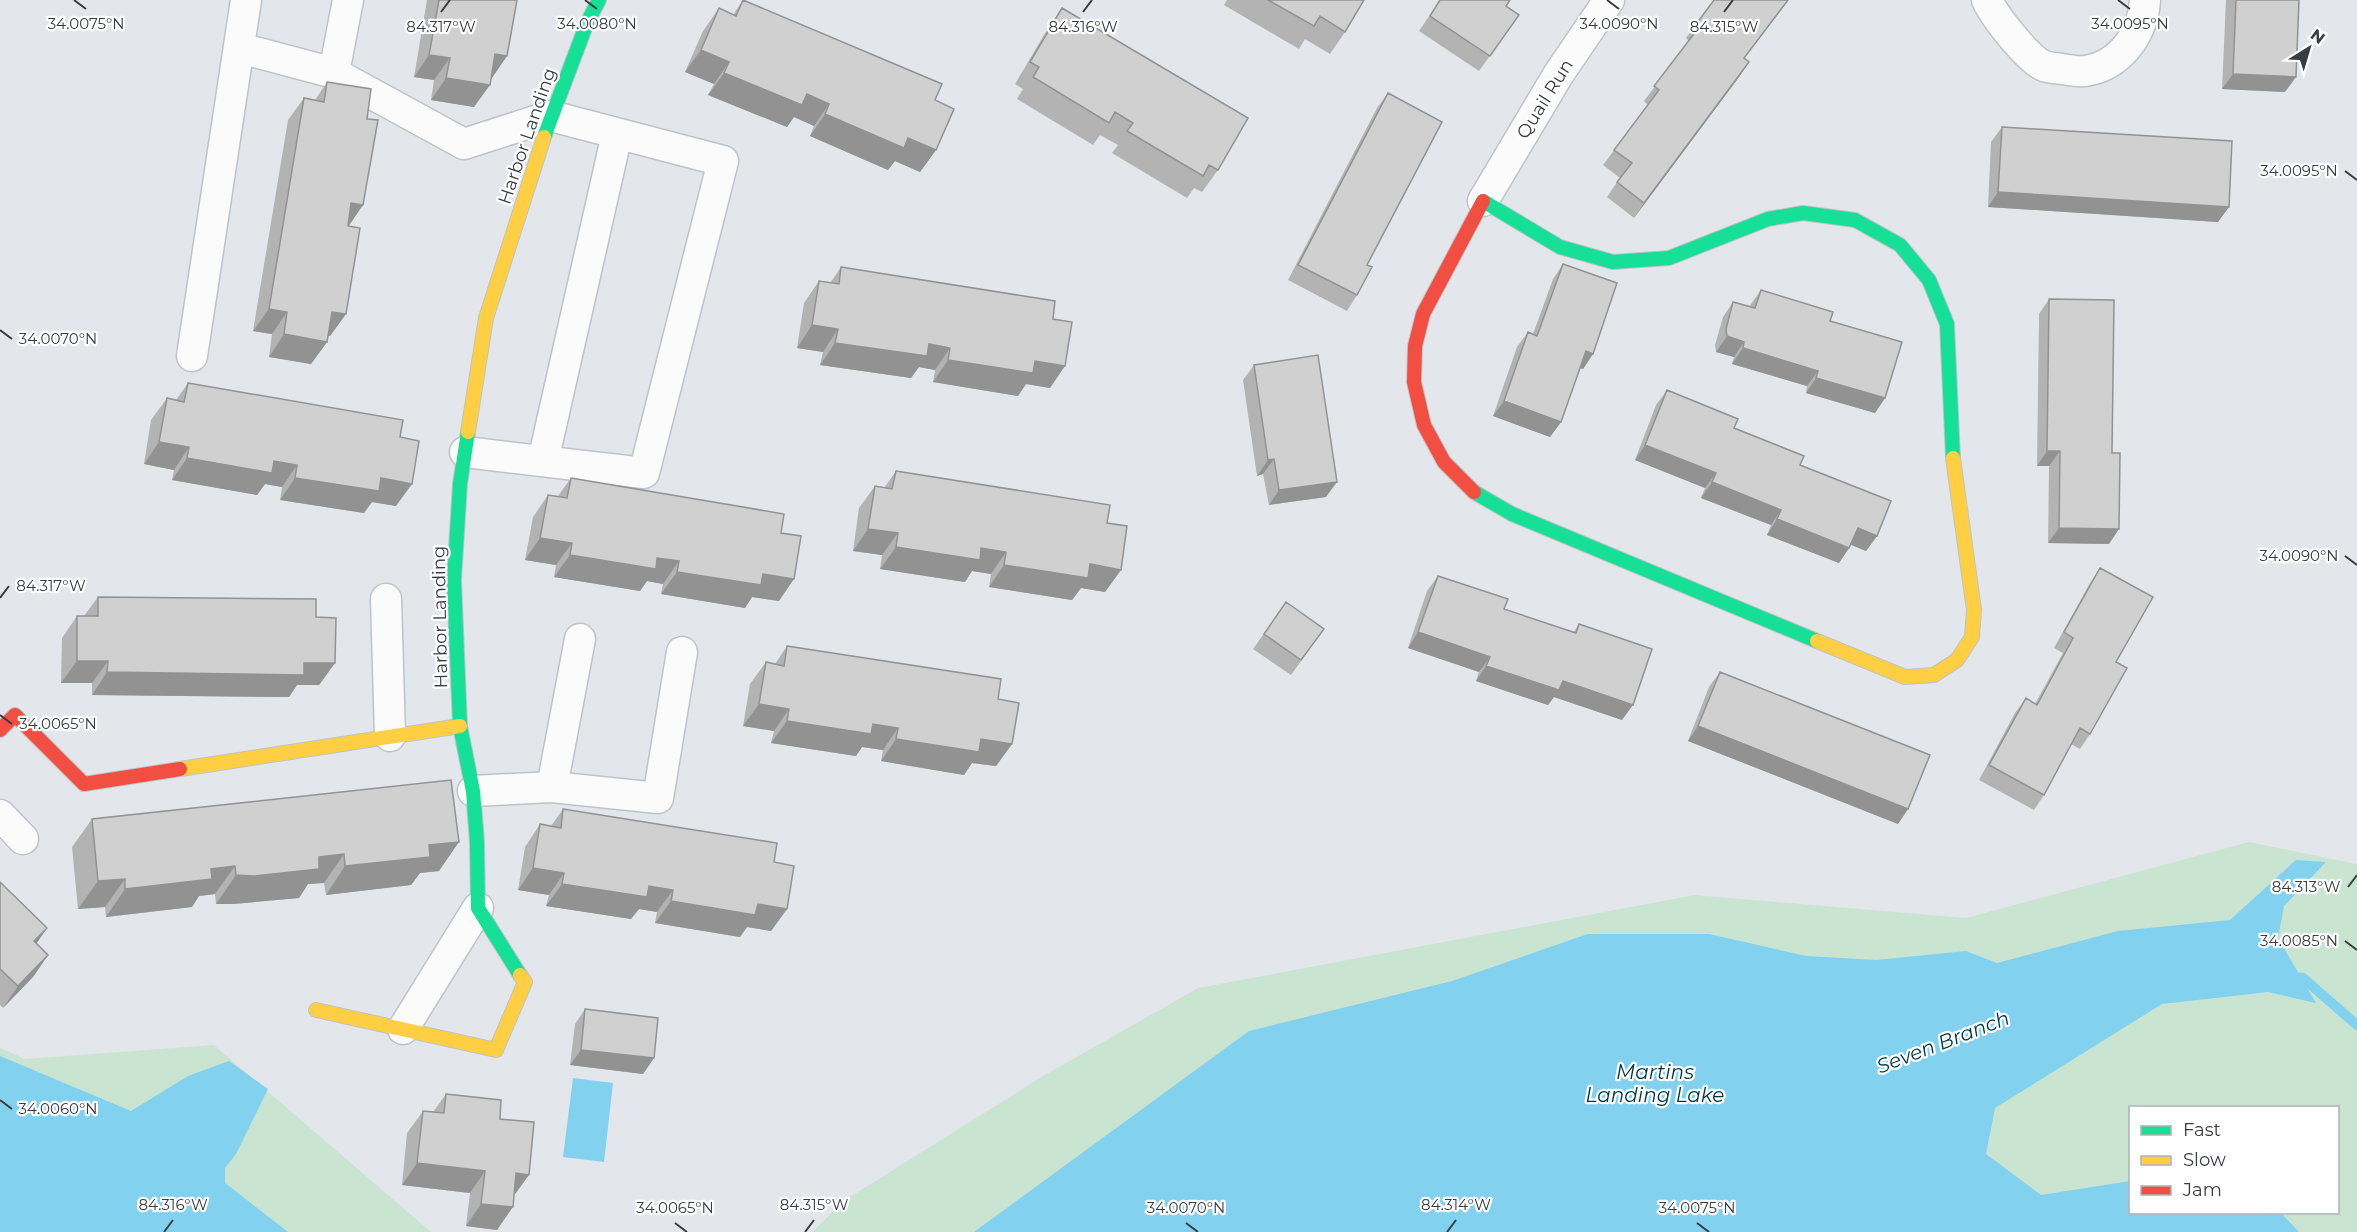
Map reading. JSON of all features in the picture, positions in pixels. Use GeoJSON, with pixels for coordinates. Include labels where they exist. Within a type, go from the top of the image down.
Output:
{"type":"FeatureCollection","features":[{"type":"Feature","properties":{"kind":"street"},"geometry":{"type":"LineString","coordinates":[[192,356],[246,0]]}},
{"type":"Feature","properties":{"kind":"street"},"geometry":{"type":"LineString","coordinates":[[334,73],[348,0]]}},
{"type":"Feature","properties":{"kind":"street","name":"Harbor Landing"},"geometry":{"type":"LineString","coordinates":[[478,908],[477,842],[473,791],[460,726],[454,580],[460,484],[486,318],[551,116],[587,23],[599,0]]}},
{"type":"Feature","properties":{"kind":"street","name":"Quail Run"},"geometry":{"type":"LineString","coordinates":[[1483,201],[1558,75],[1609,0]]}},
{"type":"Feature","properties":{"kind":"street"},"geometry":{"type":"LineString","coordinates":[[1987,0],[2006,32],[2043,66],[2083,72],[2104,66],[2122,53],[2139,31],[2145,12],[2145,0]]}},
{"type":"Feature","properties":{"kind":"street"},"geometry":{"type":"LineString","coordinates":[[240,48],[334,73],[464,144],[551,116],[723,160],[644,473],[465,452]]}},
{"type":"Feature","properties":{"kind":"street"},"geometry":{"type":"LineString","coordinates":[[543,461],[617,134]]}},
{"type":"Feature","properties":{"kind":"street"},"geometry":{"type":"LineString","coordinates":[[1483,201],[1560,247],[1613,262],[1669,258],[1768,219],[1803,213],[1855,220],[1900,245],[1929,280],[1947,324],[1952,450],[1974,610],[1972,637],[1957,660],[1934,675],[1905,677],[1512,514],[1475,493],[1444,462],[1425,425],[1414,382],[1415,346],[1423,314],[1483,201]]}},
{"type":"Feature","properties":{"kind":"street"},"geometry":{"type":"LineString","coordinates":[[386,599],[390,736]]}},
{"type":"Feature","properties":{"kind":"street"},"geometry":{"type":"LineString","coordinates":[[552,788],[580,639]]}},
{"type":"Feature","properties":{"kind":"street"},"geometry":{"type":"LineString","coordinates":[[473,791],[552,788],[658,798],[682,652]]}},
{"type":"Feature","properties":{"kind":"street"},"geometry":{"type":"LineString","coordinates":[[0,730],[15,715],[84,784],[460,726]]}},
{"type":"Feature","properties":{"kind":"street"},"geometry":{"type":"LineString","coordinates":[[0,815],[23,839]]}},
{"type":"Feature","properties":{"kind":"street"},"geometry":{"type":"LineString","coordinates":[[316,1010],[496,1050],[525,982],[478,908],[404,1029]]}},
{"type":"Feature","properties":{"kind":"green space","name":"Martins Landing Lake"},"geometry":{"type":"Polygon","coordinates":[[[2249,842],[2357,864],[2357,1232],[812,1232],[845,1200],[1043,1076],[1198,988],[1695,895],[1966,918],[2249,842]]]}},
{"type":"Feature","properties":{"kind":"green space"},"geometry":{"type":"Polygon","coordinates":[[[214,1045],[431,1232],[0,1232],[0,1048],[25,1059],[214,1045]]]}},
{"type":"Feature","properties":{"kind":"water","name":"Martins Landing Lake"},"geometry":{"type":"Polygon","coordinates":[[[2296,860],[2326,862],[2284,906],[2278,938],[2316,1003],[2268,992],[2162,1004],[1995,1108],[1986,1154],[2041,1195],[2129,1181],[2129,1214],[2282,1214],[2299,1232],[974,1232],[1249,1031],[1452,981],[1588,934],[1709,934],[1806,956],[1876,960],[1966,951],[1997,963],[2118,931],[2230,920],[2296,860]]]}},
{"type":"Feature","properties":{"kind":"water"},"geometry":{"type":"Polygon","coordinates":[[[0,1056],[131,1111],[188,1076],[229,1061],[268,1089],[236,1154],[225,1168],[225,1183],[288,1232],[0,1232],[0,1056]]]}},
{"type":"Feature","properties":{"kind":"water"},"geometry":{"type":"Polygon","coordinates":[[[573,1078],[613,1083],[604,1162],[563,1157],[573,1078]]]}},
{"type":"Feature","properties":{"kind":"building"},"geometry":{"type":"Polygon","coordinates":[[[439,0],[517,0],[507,56],[495,54],[490,85],[446,78],[450,58],[429,55],[439,0]]]}},
{"type":"Feature","properties":{"kind":"building"},"geometry":{"type":"Polygon","coordinates":[[[743,0],[942,84],[935,100],[954,109],[936,150],[908,138],[904,148],[825,114],[829,104],[807,94],[802,105],[724,73],[729,62],[701,50],[719,8],[736,16],[743,0]]]}},
{"type":"Feature","properties":{"kind":"building"},"geometry":{"type":"Polygon","coordinates":[[[1268,0],[1364,0],[1345,32],[1320,16],[1314,26],[1268,0]]]}},
{"type":"Feature","properties":{"kind":"building"},"geometry":{"type":"Polygon","coordinates":[[[1440,0],[1510,0],[1506,6],[1519,15],[1490,56],[1430,16],[1440,0]]]}},
{"type":"Feature","properties":{"kind":"building"},"geometry":{"type":"Polygon","coordinates":[[[1714,0],[1788,0],[1744,58],[1749,62],[1644,203],[1617,182],[1632,163],[1614,150],[1659,90],[1654,86],[1700,26],[1697,23],[1714,0]]]}},
{"type":"Feature","properties":{"kind":"building"},"geometry":{"type":"Polygon","coordinates":[[[2236,0],[2299,0],[2296,77],[2233,74],[2236,0]]]}},
{"type":"Feature","properties":{"kind":"building"},"geometry":{"type":"Polygon","coordinates":[[[1062,8],[1248,118],[1218,170],[1209,165],[1203,176],[1127,131],[1133,123],[1115,112],[1109,123],[1033,77],[1039,67],[1030,62],[1062,8]]]}},
{"type":"Feature","properties":{"kind":"building"},"geometry":{"type":"Polygon","coordinates":[[[327,82],[371,89],[367,119],[378,120],[363,205],[351,203],[348,226],[360,228],[346,314],[332,312],[327,342],[284,334],[287,312],[269,309],[304,98],[324,102],[327,82]]]}},
{"type":"Feature","properties":{"kind":"building"},"geometry":{"type":"Polygon","coordinates":[[[1388,93],[1442,122],[1367,265],[1372,267],[1357,295],[1298,265],[1388,93]]]}},
{"type":"Feature","properties":{"kind":"building"},"geometry":{"type":"Polygon","coordinates":[[[2002,127],[2232,141],[2229,207],[1998,192],[2002,127]]]}},
{"type":"Feature","properties":{"kind":"building"},"geometry":{"type":"Polygon","coordinates":[[[1563,264],[1617,283],[1593,354],[1586,351],[1561,422],[1504,401],[1528,332],[1537,336],[1563,264]]]}},
{"type":"Feature","properties":{"kind":"building"},"geometry":{"type":"Polygon","coordinates":[[[841,267],[1055,301],[1053,319],[1072,322],[1065,366],[1035,361],[1033,373],[948,360],[950,348],[929,344],[927,356],[835,343],[838,329],[812,325],[819,281],[839,284],[841,267]]]}},
{"type":"Feature","properties":{"kind":"building"},"geometry":{"type":"Polygon","coordinates":[[[1761,290],[1833,312],[1830,321],[1902,342],[1885,398],[1816,378],[1818,371],[1743,348],[1744,342],[1727,336],[1726,329],[1733,302],[1755,308],[1761,290]]]}},
{"type":"Feature","properties":{"kind":"building"},"geometry":{"type":"Polygon","coordinates":[[[2049,299],[2114,300],[2112,453],[2120,453],[2119,529],[2059,528],[2060,451],[2047,451],[2049,299]]]}},
{"type":"Feature","properties":{"kind":"building"},"geometry":{"type":"Polygon","coordinates":[[[1318,355],[1337,482],[1279,490],[1274,459],[1268,460],[1254,365],[1318,355]]]}},
{"type":"Feature","properties":{"kind":"building"},"geometry":{"type":"Polygon","coordinates":[[[188,383],[403,420],[400,437],[419,441],[412,484],[381,478],[379,491],[295,478],[297,465],[274,461],[272,473],[187,458],[189,447],[159,442],[167,398],[184,402],[188,383]]]}},
{"type":"Feature","properties":{"kind":"building"},"geometry":{"type":"Polygon","coordinates":[[[1667,390],[1738,419],[1734,428],[1804,456],[1800,465],[1891,501],[1877,536],[1858,528],[1849,548],[1777,519],[1781,510],[1712,482],[1716,473],[1645,445],[1667,390]]]}},
{"type":"Feature","properties":{"kind":"building"},"geometry":{"type":"Polygon","coordinates":[[[896,471],[1110,505],[1107,523],[1127,526],[1121,570],[1090,564],[1088,578],[1004,565],[1006,552],[981,548],[980,560],[896,547],[898,533],[868,529],[875,486],[892,489],[896,471]]]}},
{"type":"Feature","properties":{"kind":"building"},"geometry":{"type":"Polygon","coordinates":[[[571,478],[784,514],[781,533],[801,536],[794,579],[763,574],[761,585],[677,572],[679,561],[657,558],[656,569],[570,555],[572,543],[540,538],[548,495],[567,498],[571,478]]]}},
{"type":"Feature","properties":{"kind":"building"},"geometry":{"type":"Polygon","coordinates":[[[2100,568],[2153,597],[2116,662],[2127,668],[2090,734],[2080,728],[2044,795],[1989,765],[2026,698],[2037,705],[2073,638],[2064,632],[2100,568]]]}},
{"type":"Feature","properties":{"kind":"building"},"geometry":{"type":"Polygon","coordinates":[[[1438,576],[1508,599],[1504,609],[1576,633],[1579,624],[1652,649],[1633,705],[1563,681],[1559,690],[1486,666],[1490,657],[1418,632],[1438,576]]]}},
{"type":"Feature","properties":{"kind":"building"},"geometry":{"type":"Polygon","coordinates":[[[98,597],[316,599],[316,617],[336,618],[335,663],[304,663],[304,675],[107,672],[108,661],[77,661],[77,616],[98,616],[98,597]]]}},
{"type":"Feature","properties":{"kind":"building"},"geometry":{"type":"Polygon","coordinates":[[[1286,602],[1324,629],[1301,660],[1264,634],[1286,602]]]}},
{"type":"Feature","properties":{"kind":"building"},"geometry":{"type":"Polygon","coordinates":[[[787,646],[1001,679],[998,699],[1019,703],[1012,744],[981,739],[979,752],[896,739],[898,728],[873,724],[871,734],[787,721],[789,709],[759,704],[766,662],[784,666],[787,646]]]}},
{"type":"Feature","properties":{"kind":"building"},"geometry":{"type":"Polygon","coordinates":[[[1720,672],[1930,755],[1908,809],[1698,726],[1720,672]]]}},
{"type":"Feature","properties":{"kind":"building"},"geometry":{"type":"Polygon","coordinates":[[[451,780],[459,842],[429,845],[430,857],[345,866],[344,854],[319,857],[319,869],[253,876],[236,875],[235,866],[211,869],[212,879],[125,889],[125,879],[98,881],[92,819],[451,780]]]}},
{"type":"Feature","properties":{"kind":"building"},"geometry":{"type":"Polygon","coordinates":[[[563,809],[777,843],[774,862],[794,866],[787,909],[758,904],[755,915],[671,901],[673,890],[649,886],[647,897],[562,884],[564,873],[533,868],[540,824],[561,828],[563,809]]]}},
{"type":"Feature","properties":{"kind":"building"},"geometry":{"type":"Polygon","coordinates":[[[0,882],[47,928],[34,941],[48,955],[18,986],[0,969],[0,882]]]}},
{"type":"Feature","properties":{"kind":"building"},"geometry":{"type":"Polygon","coordinates":[[[585,1009],[658,1018],[654,1058],[581,1050],[585,1009]]]}},
{"type":"Feature","properties":{"kind":"building"},"geometry":{"type":"Polygon","coordinates":[[[446,1094],[501,1100],[500,1119],[534,1122],[529,1175],[516,1173],[513,1207],[481,1204],[485,1171],[417,1163],[423,1111],[444,1113],[446,1094]]]}},
{"type":"Feature","properties":{"kind":"waterway","name":"Seven Branch"},"geometry":{"type":"LineString","coordinates":[[2291,977],[2303,978],[2357,1025]]}},
{"type":"Feature","properties":{"kind":"traffic: fast"},"geometry":{"type":"LineString","coordinates":[[544,137],[587,23],[599,0]]}},
{"type":"Feature","properties":{"kind":"traffic: fast"},"geometry":{"type":"LineString","coordinates":[[1483,201],[1560,247],[1613,262],[1669,258],[1768,219],[1803,213],[1855,220],[1900,245],[1929,280],[1947,324],[1953,458]]}},
{"type":"Feature","properties":{"kind":"traffic: fast"},"geometry":{"type":"LineString","coordinates":[[468,432],[460,484],[454,580],[460,726],[473,791],[477,842],[478,908],[520,975]]}},
{"type":"Feature","properties":{"kind":"traffic: fast"},"geometry":{"type":"LineString","coordinates":[[1474,492],[1512,514],[1817,641]]}},
{"type":"Feature","properties":{"kind":"traffic: slow"},"geometry":{"type":"LineString","coordinates":[[468,432],[486,318],[544,137]]}},
{"type":"Feature","properties":{"kind":"traffic: slow"},"geometry":{"type":"LineString","coordinates":[[1817,641],[1905,677],[1934,675],[1957,660],[1972,637],[1974,610],[1953,458]]}},
{"type":"Feature","properties":{"kind":"traffic: slow"},"geometry":{"type":"LineString","coordinates":[[180,769],[460,726]]}},
{"type":"Feature","properties":{"kind":"traffic: slow"},"geometry":{"type":"LineString","coordinates":[[316,1010],[496,1050],[525,982],[520,975]]}},
{"type":"Feature","properties":{"kind":"traffic: jam"},"geometry":{"type":"LineString","coordinates":[[1474,492],[1444,462],[1424,425],[1414,382],[1415,346],[1423,314],[1483,201]]}},
{"type":"Feature","properties":{"kind":"traffic: jam"},"geometry":{"type":"LineString","coordinates":[[0,730],[15,715],[84,784],[180,769]]}}]}
